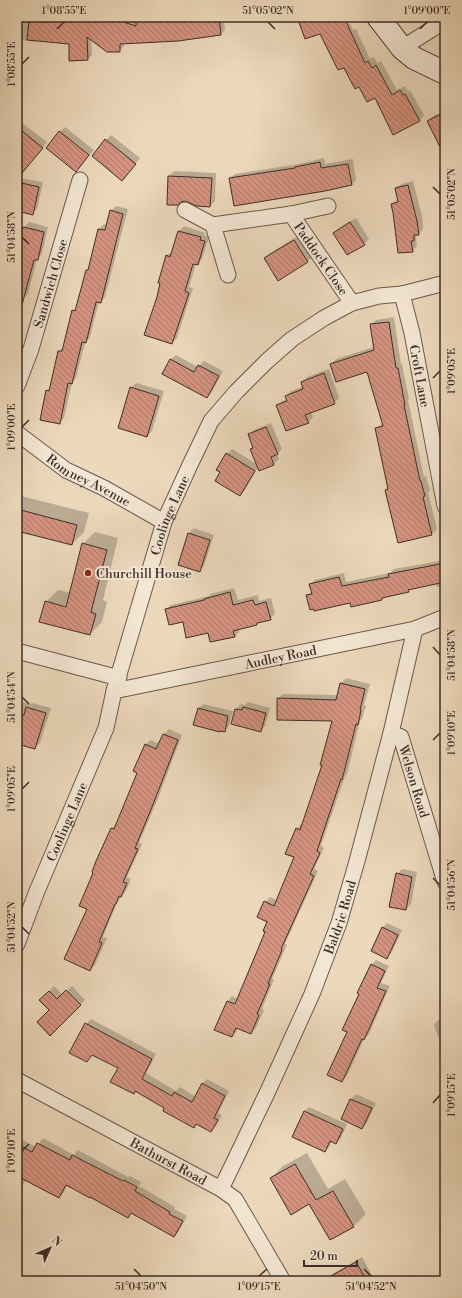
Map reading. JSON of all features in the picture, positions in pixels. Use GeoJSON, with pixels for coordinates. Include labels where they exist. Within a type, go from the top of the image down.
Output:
{"type":"FeatureCollection","features":[{"type":"Feature","properties":{"kind":"street"},"geometry":{"type":"LineString","coordinates":[[378,17],[402,48],[414,58],[445,73]]}},
{"type":"Feature","properties":{"kind":"street"},"geometry":{"type":"LineString","coordinates":[[402,48],[445,22]]}},
{"type":"Feature","properties":{"kind":"street","name":"Sandwich Close"},"geometry":{"type":"LineString","coordinates":[[17,386],[31,349],[80,180]]}},
{"type":"Feature","properties":{"kind":"street","name":"Paddock Close"},"geometry":{"type":"LineString","coordinates":[[213,225],[292,214],[328,206]]}},
{"type":"Feature","properties":{"kind":"street"},"geometry":{"type":"LineString","coordinates":[[185,210],[213,225],[228,275]]}},
{"type":"Feature","properties":{"kind":"street","name":"Paddock Close"},"geometry":{"type":"LineString","coordinates":[[292,214],[352,303]]}},
{"type":"Feature","properties":{"kind":"street","name":"Coolinge Lane"},"geometry":{"type":"LineString","coordinates":[[17,944],[37,891],[106,728],[116,684],[164,522],[211,421],[236,392],[267,361],[292,340],[324,318],[352,303],[379,296],[402,294],[445,283]]}},
{"type":"Feature","properties":{"kind":"street","name":"Croft Lane"},"geometry":{"type":"LineString","coordinates":[[402,294],[412,333],[445,506]]}},
{"type":"Feature","properties":{"kind":"street","name":"Romney Avenue"},"geometry":{"type":"LineString","coordinates":[[17,433],[66,470],[104,488],[164,522]]}},
{"type":"Feature","properties":{"kind":"street","name":"Audley Road"},"geometry":{"type":"LineString","coordinates":[[116,684],[415,629],[445,617]]}},
{"type":"Feature","properties":{"kind":"street","name":"Baldric Road"},"geometry":{"type":"LineString","coordinates":[[221,1189],[312,994],[336,930],[357,861],[391,733],[415,629]]}},
{"type":"Feature","properties":{"kind":"street"},"geometry":{"type":"LineString","coordinates":[[17,651],[116,684]]}},
{"type":"Feature","properties":{"kind":"street","name":"Welson Road"},"geometry":{"type":"LineString","coordinates":[[391,733],[401,737],[445,882]]}},
{"type":"Feature","properties":{"kind":"street","name":"Bathurst Road"},"geometry":{"type":"LineString","coordinates":[[17,1080],[221,1189],[235,1199],[283,1281]]}},
{"type":"Feature","properties":{"kind":"building"},"geometry":{"type":"Polygon","coordinates":[[[63,17],[66,19],[89,21],[96,17],[114,19],[136,26],[136,20],[141,20],[145,17],[170,17],[170,19],[219,17],[221,35],[178,41],[120,44],[120,52],[107,52],[87,37],[88,60],[69,61],[69,44],[27,40],[29,21],[37,21],[37,18],[63,17]]]}},
{"type":"Feature","properties":{"kind":"building"},"geometry":{"type":"Polygon","coordinates":[[[297,17],[344,17],[365,63],[368,61],[372,68],[376,65],[392,95],[400,90],[403,95],[405,94],[420,121],[393,135],[375,98],[367,102],[359,87],[355,89],[344,68],[338,70],[320,34],[305,39],[297,17]]]}},
{"type":"Feature","properties":{"kind":"building"},"geometry":{"type":"Polygon","coordinates":[[[445,112],[445,157],[427,121],[445,112]]]}},
{"type":"Feature","properties":{"kind":"building"},"geometry":{"type":"Polygon","coordinates":[[[17,127],[43,148],[17,179],[17,127]]]}},
{"type":"Feature","properties":{"kind":"building"},"geometry":{"type":"Polygon","coordinates":[[[59,131],[89,155],[76,172],[46,148],[59,131]]]}},
{"type":"Feature","properties":{"kind":"building"},"geometry":{"type":"Polygon","coordinates":[[[105,139],[136,164],[122,181],[92,156],[105,139]]]}},
{"type":"Feature","properties":{"kind":"building"},"geometry":{"type":"Polygon","coordinates":[[[320,162],[321,168],[348,164],[352,185],[234,206],[229,178],[295,168],[320,162]]]}},
{"type":"Feature","properties":{"kind":"building"},"geometry":{"type":"Polygon","coordinates":[[[168,176],[212,178],[210,207],[197,206],[185,201],[178,205],[167,205],[168,176]]]}},
{"type":"Feature","properties":{"kind":"building"},"geometry":{"type":"Polygon","coordinates":[[[17,182],[39,187],[33,215],[17,211],[17,182]]]}},
{"type":"Feature","properties":{"kind":"building"},"geometry":{"type":"Polygon","coordinates":[[[408,185],[419,235],[414,235],[414,241],[411,241],[413,252],[398,253],[391,204],[398,202],[395,188],[408,185]]]}},
{"type":"Feature","properties":{"kind":"building"},"geometry":{"type":"Polygon","coordinates":[[[110,210],[123,214],[101,303],[96,302],[86,343],[82,342],[72,384],[68,383],[60,424],[40,420],[46,390],[49,391],[58,351],[62,351],[72,310],[75,311],[86,270],[88,270],[98,229],[105,230],[110,210]]]}},
{"type":"Feature","properties":{"kind":"building"},"geometry":{"type":"Polygon","coordinates":[[[350,222],[365,245],[347,255],[333,233],[350,222]]]}},
{"type":"Feature","properties":{"kind":"building"},"geometry":{"type":"Polygon","coordinates":[[[23,227],[44,232],[38,260],[34,260],[22,305],[17,304],[17,257],[23,227]]]}},
{"type":"Feature","properties":{"kind":"building"},"geometry":{"type":"Polygon","coordinates":[[[178,231],[201,237],[200,240],[205,241],[198,265],[193,264],[185,291],[189,293],[172,344],[144,335],[157,297],[160,283],[158,283],[166,255],[170,257],[178,231]]]}},
{"type":"Feature","properties":{"kind":"building"},"geometry":{"type":"Polygon","coordinates":[[[294,240],[308,262],[278,281],[264,258],[294,240]]]}},
{"type":"Feature","properties":{"kind":"building"},"geometry":{"type":"Polygon","coordinates":[[[389,322],[396,368],[398,368],[404,405],[420,481],[425,496],[423,497],[432,535],[398,543],[385,490],[388,489],[375,428],[383,426],[367,372],[336,382],[330,364],[374,350],[370,324],[389,322]]]}},
{"type":"Feature","properties":{"kind":"building"},"geometry":{"type":"Polygon","coordinates":[[[170,359],[194,372],[198,365],[219,376],[207,398],[162,374],[170,359]]]}},
{"type":"Feature","properties":{"kind":"building"},"geometry":{"type":"Polygon","coordinates":[[[324,373],[335,404],[305,415],[309,423],[286,431],[276,405],[287,401],[285,396],[303,389],[301,382],[324,373]]]}},
{"type":"Feature","properties":{"kind":"building"},"geometry":{"type":"Polygon","coordinates":[[[130,387],[159,396],[147,437],[118,428],[130,387]]]}},
{"type":"Feature","properties":{"kind":"building"},"geometry":{"type":"Polygon","coordinates":[[[266,427],[278,454],[271,457],[274,465],[259,471],[250,449],[253,448],[248,434],[266,427]]]}},
{"type":"Feature","properties":{"kind":"building"},"geometry":{"type":"Polygon","coordinates":[[[226,453],[255,471],[240,496],[215,481],[220,472],[216,470],[226,453]]]}},
{"type":"Feature","properties":{"kind":"building","name":"Churchill House"},"geometry":{"type":"Polygon","coordinates":[[[17,509],[77,525],[72,545],[17,531],[17,509]]]}},
{"type":"Feature","properties":{"kind":"building"},"geometry":{"type":"Polygon","coordinates":[[[188,533],[210,540],[200,572],[178,565],[188,533]]]}},
{"type":"Feature","properties":{"kind":"building","name":"Churchill House"},"geometry":{"type":"Polygon","coordinates":[[[82,543],[107,550],[91,612],[96,614],[90,635],[39,622],[45,601],[66,607],[82,543]]]}},
{"type":"Feature","properties":{"kind":"building"},"geometry":{"type":"Polygon","coordinates":[[[445,563],[445,582],[408,590],[409,592],[351,607],[350,603],[314,611],[313,609],[310,610],[306,595],[312,594],[309,584],[339,577],[342,586],[389,577],[388,574],[445,563]]]}},
{"type":"Feature","properties":{"kind":"building"},"geometry":{"type":"Polygon","coordinates":[[[230,592],[233,605],[253,600],[255,605],[266,602],[271,620],[233,631],[235,637],[210,642],[208,633],[186,638],[183,622],[169,625],[165,609],[230,592]]]}},
{"type":"Feature","properties":{"kind":"building"},"geometry":{"type":"Polygon","coordinates":[[[340,683],[365,689],[358,725],[356,724],[342,780],[341,779],[317,851],[320,853],[310,874],[314,876],[281,949],[282,950],[268,984],[270,984],[257,1014],[259,1015],[251,1034],[236,1028],[232,1037],[214,1030],[227,1001],[235,1004],[265,932],[263,931],[267,922],[257,917],[264,901],[274,906],[294,857],[285,854],[296,828],[300,830],[322,765],[320,765],[332,721],[277,720],[277,698],[336,700],[340,683]]]}},
{"type":"Feature","properties":{"kind":"building"},"geometry":{"type":"Polygon","coordinates":[[[26,707],[46,713],[35,749],[17,744],[21,732],[17,730],[17,713],[24,715],[26,707]]]}},
{"type":"Feature","properties":{"kind":"building"},"geometry":{"type":"Polygon","coordinates":[[[243,707],[266,713],[261,732],[231,724],[235,709],[242,710],[243,707]]]}},
{"type":"Feature","properties":{"kind":"building"},"geometry":{"type":"Polygon","coordinates":[[[198,708],[228,716],[225,732],[193,725],[198,708]]]}},
{"type":"Feature","properties":{"kind":"building"},"geometry":{"type":"Polygon","coordinates":[[[163,734],[178,740],[135,848],[138,849],[123,882],[127,883],[121,897],[119,896],[115,904],[99,942],[102,943],[90,971],[64,959],[87,909],[79,906],[93,873],[92,872],[96,861],[111,828],[114,829],[137,773],[133,771],[145,744],[156,749],[163,734]]]}},
{"type":"Feature","properties":{"kind":"building"},"geometry":{"type":"Polygon","coordinates":[[[396,873],[412,877],[406,910],[389,907],[396,873]]]}},
{"type":"Feature","properties":{"kind":"building"},"geometry":{"type":"Polygon","coordinates":[[[382,927],[398,935],[387,959],[371,951],[382,927]]]}},
{"type":"Feature","properties":{"kind":"building"},"geometry":{"type":"Polygon","coordinates":[[[371,964],[385,971],[377,988],[386,991],[364,1040],[362,1039],[342,1082],[327,1075],[347,1032],[342,1030],[371,964]]]}},
{"type":"Feature","properties":{"kind":"building"},"geometry":{"type":"Polygon","coordinates":[[[66,990],[81,1005],[50,1036],[37,1022],[49,1010],[39,1000],[49,991],[57,999],[66,990]]]}},
{"type":"Feature","properties":{"kind":"building"},"geometry":{"type":"Polygon","coordinates":[[[85,1023],[152,1059],[142,1079],[172,1096],[174,1092],[192,1102],[202,1083],[225,1096],[214,1118],[218,1120],[211,1132],[196,1124],[194,1128],[163,1111],[164,1108],[135,1091],[134,1094],[110,1082],[118,1068],[92,1055],[87,1062],[69,1053],[85,1023]]]}},
{"type":"Feature","properties":{"kind":"building"},"geometry":{"type":"Polygon","coordinates":[[[350,1099],[372,1108],[362,1129],[341,1119],[350,1099]]]}},
{"type":"Feature","properties":{"kind":"building"},"geometry":{"type":"Polygon","coordinates":[[[304,1111],[343,1129],[336,1144],[330,1141],[325,1152],[292,1137],[304,1111]]]}},
{"type":"Feature","properties":{"kind":"building"},"geometry":{"type":"Polygon","coordinates":[[[37,1143],[70,1160],[72,1155],[137,1187],[135,1191],[170,1212],[169,1214],[183,1221],[174,1237],[131,1213],[128,1218],[66,1185],[59,1198],[17,1176],[17,1144],[32,1152],[37,1143]]]}},
{"type":"Feature","properties":{"kind":"building"},"geometry":{"type":"Polygon","coordinates":[[[295,1164],[316,1200],[333,1191],[354,1227],[330,1240],[309,1204],[291,1215],[270,1178],[295,1164]]]}},
{"type":"Feature","properties":{"kind":"building"},"geometry":{"type":"Polygon","coordinates":[[[356,1262],[367,1281],[322,1281],[356,1262]]]}},
{"type":"Feature","properties":{"kind":"place","name":"Churchill House"},"geometry":{"type":"Point","coordinates":[88,573]}}]}
